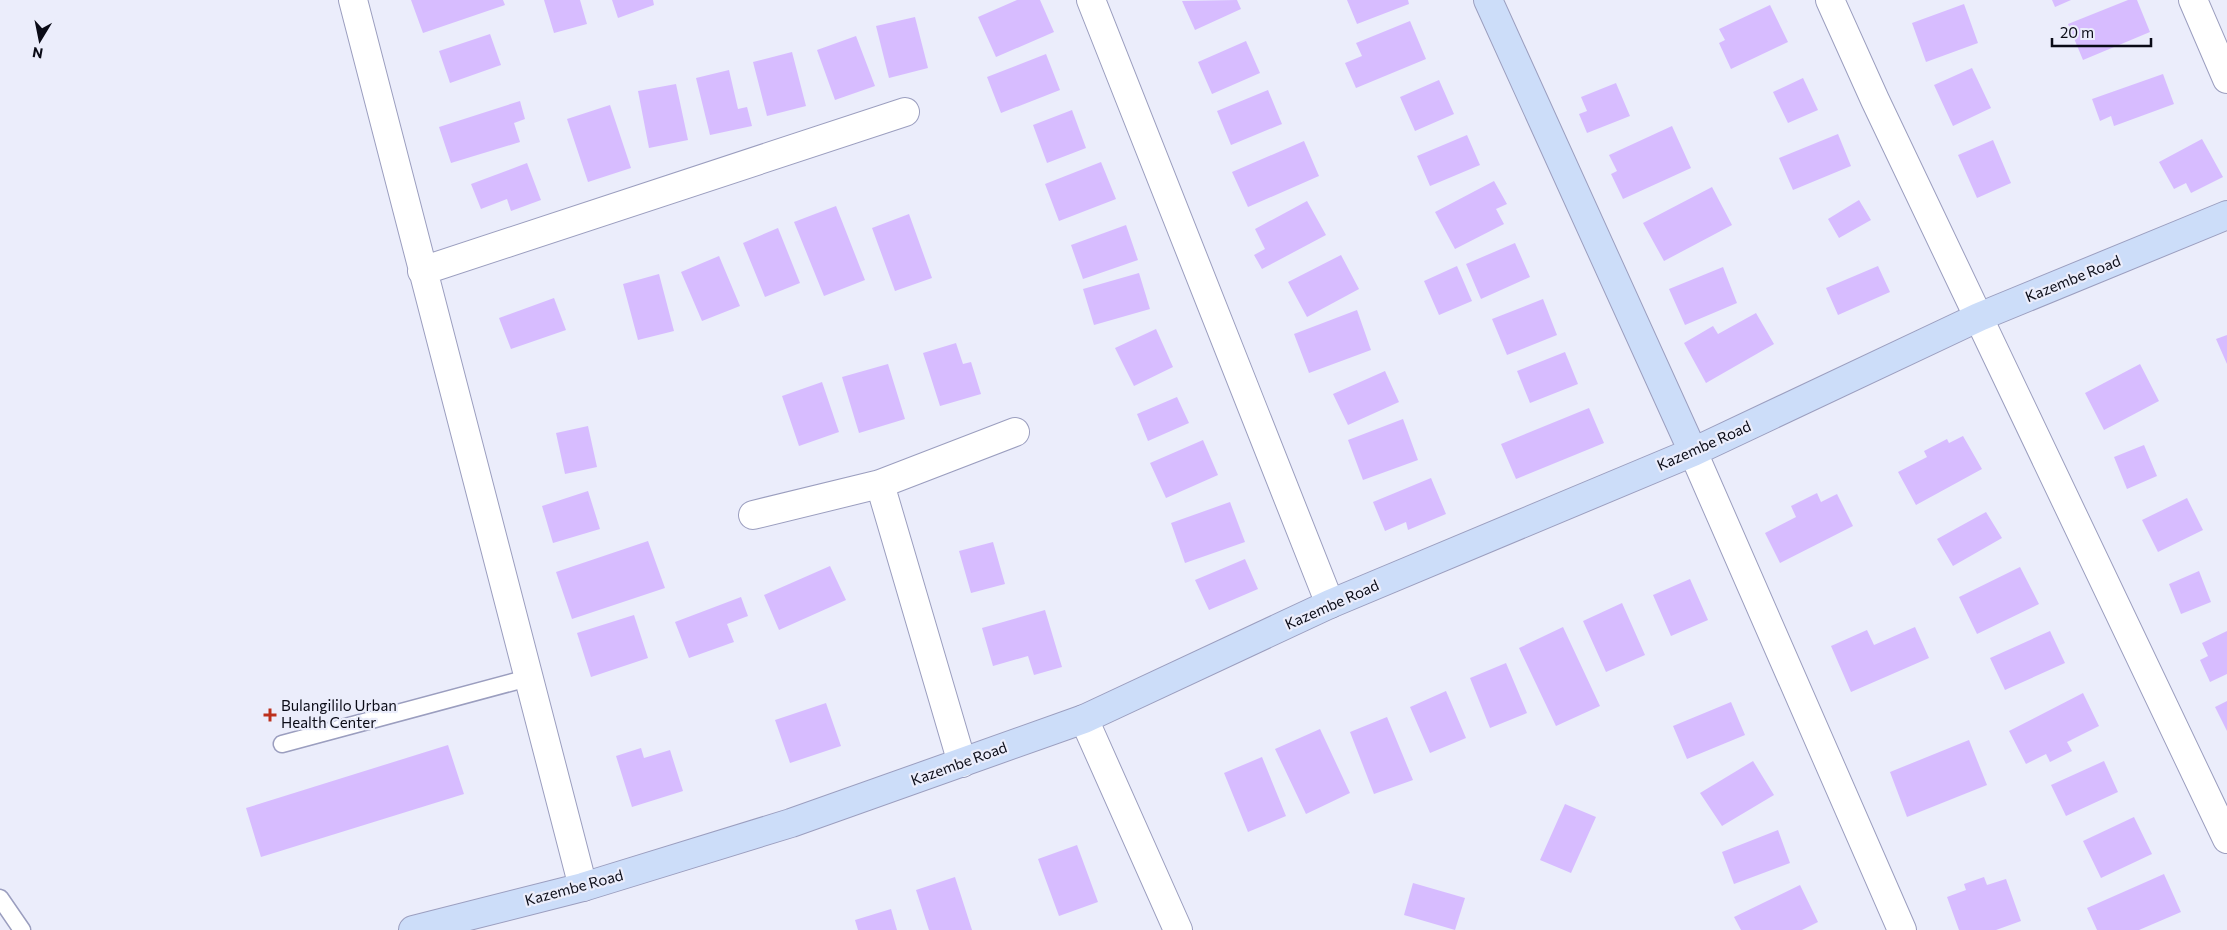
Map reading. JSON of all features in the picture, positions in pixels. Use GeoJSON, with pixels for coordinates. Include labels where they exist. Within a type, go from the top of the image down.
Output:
{"type":"FeatureCollection","features":[{"type":"Feature","properties":{"kind":"main road"},"geometry":{"type":"LineString","coordinates":[[1488,0],[1693,452]]}},
{"type":"Feature","properties":{"kind":"main road","name":"Kazembe Road"},"geometry":{"type":"LineString","coordinates":[[413,930],[583,887],[792,823],[1084,719],[1330,604],[1693,452],[1979,317],[2227,215]]}},
{"type":"Feature","properties":{"kind":"street"},"geometry":{"type":"LineString","coordinates":[[353,0],[583,887]]}},
{"type":"Feature","properties":{"kind":"street"},"geometry":{"type":"LineString","coordinates":[[1091,0],[1330,604]]}},
{"type":"Feature","properties":{"kind":"street"},"geometry":{"type":"LineString","coordinates":[[1830,0],[1875,100],[2227,839]]}},
{"type":"Feature","properties":{"kind":"street"},"geometry":{"type":"LineString","coordinates":[[2193,0],[2227,79]]}},
{"type":"Feature","properties":{"kind":"street"},"geometry":{"type":"LineString","coordinates":[[422,271],[905,112]]}},
{"type":"Feature","properties":{"kind":"street"},"geometry":{"type":"LineString","coordinates":[[754,515],[880,484],[1015,432]]}},
{"type":"Feature","properties":{"kind":"street"},"geometry":{"type":"LineString","coordinates":[[1693,452],[1902,930]]}},
{"type":"Feature","properties":{"kind":"street"},"geometry":{"type":"LineString","coordinates":[[880,484],[962,763]]}},
{"type":"Feature","properties":{"kind":"street"},"geometry":{"type":"LineString","coordinates":[[1084,719],[1178,930]]}},
{"type":"Feature","properties":{"kind":"lane"},"geometry":{"type":"LineString","coordinates":[[282,744],[528,678]]}},
{"type":"Feature","properties":{"kind":"lane"},"geometry":{"type":"LineString","coordinates":[[0,898],[22,930]]}},
{"type":"Feature","properties":{"kind":"building"},"geometry":{"type":"Polygon","coordinates":[[[411,0],[503,0],[505,5],[423,33],[411,0]]]}},
{"type":"Feature","properties":{"kind":"building"},"geometry":{"type":"Polygon","coordinates":[[[544,0],[580,0],[587,24],[554,33],[544,0]]]}},
{"type":"Feature","properties":{"kind":"building"},"geometry":{"type":"Polygon","coordinates":[[[612,0],[653,0],[654,5],[618,18],[612,0]]]}},
{"type":"Feature","properties":{"kind":"building"},"geometry":{"type":"Polygon","coordinates":[[[1017,0],[1040,0],[1054,32],[996,57],[978,17],[1017,0]]]}},
{"type":"Feature","properties":{"kind":"building"},"geometry":{"type":"Polygon","coordinates":[[[1237,0],[1241,9],[1195,30],[1182,1],[1237,0]]]}},
{"type":"Feature","properties":{"kind":"building"},"geometry":{"type":"Polygon","coordinates":[[[1347,0],[1408,0],[1409,4],[1357,24],[1347,0]]]}},
{"type":"Feature","properties":{"kind":"building"},"geometry":{"type":"Polygon","coordinates":[[[2052,0],[2071,0],[2055,7],[2052,0]]]}},
{"type":"Feature","properties":{"kind":"building"},"geometry":{"type":"Polygon","coordinates":[[[2128,0],[2137,0],[2150,32],[2083,60],[2068,24],[2128,0]]]}},
{"type":"Feature","properties":{"kind":"building"},"geometry":{"type":"Polygon","coordinates":[[[1964,4],[1978,43],[1926,62],[1912,23],[1964,4]]]}},
{"type":"Feature","properties":{"kind":"building"},"geometry":{"type":"Polygon","coordinates":[[[1770,5],[1788,42],[1731,69],[1719,43],[1725,40],[1719,29],[1770,5]]]}},
{"type":"Feature","properties":{"kind":"building"},"geometry":{"type":"Polygon","coordinates":[[[915,17],[928,68],[889,78],[876,26],[915,17]]]}},
{"type":"Feature","properties":{"kind":"building"},"geometry":{"type":"Polygon","coordinates":[[[1410,21],[1426,59],[1356,88],[1345,63],[1362,56],[1356,43],[1410,21]]]}},
{"type":"Feature","properties":{"kind":"building"},"geometry":{"type":"Polygon","coordinates":[[[490,34],[501,65],[450,83],[439,51],[490,34]]]}},
{"type":"Feature","properties":{"kind":"building"},"geometry":{"type":"Polygon","coordinates":[[[856,36],[875,86],[835,100],[817,50],[856,36]]]}},
{"type":"Feature","properties":{"kind":"building"},"geometry":{"type":"Polygon","coordinates":[[[1246,41],[1260,73],[1212,94],[1198,62],[1246,41]]]}},
{"type":"Feature","properties":{"kind":"building"},"geometry":{"type":"Polygon","coordinates":[[[792,52],[806,106],[767,116],[753,62],[792,52]]]}},
{"type":"Feature","properties":{"kind":"building"},"geometry":{"type":"Polygon","coordinates":[[[1046,54],[1060,90],[1001,113],[987,77],[1046,54]]]}},
{"type":"Feature","properties":{"kind":"building"},"geometry":{"type":"Polygon","coordinates":[[[1972,68],[1991,108],[1953,126],[1934,85],[1972,68]]]}},
{"type":"Feature","properties":{"kind":"building"},"geometry":{"type":"Polygon","coordinates":[[[729,70],[738,109],[747,107],[752,126],[710,135],[696,78],[729,70]]]}},
{"type":"Feature","properties":{"kind":"building"},"geometry":{"type":"Polygon","coordinates":[[[2163,74],[2174,104],[2114,126],[2111,116],[2100,121],[2092,99],[2163,74]]]}},
{"type":"Feature","properties":{"kind":"building"},"geometry":{"type":"Polygon","coordinates":[[[1803,78],[1818,110],[1788,123],[1773,92],[1803,78]]]}},
{"type":"Feature","properties":{"kind":"building"},"geometry":{"type":"Polygon","coordinates":[[[1439,80],[1454,114],[1415,131],[1400,97],[1439,80]]]}},
{"type":"Feature","properties":{"kind":"building"},"geometry":{"type":"Polygon","coordinates":[[[1616,83],[1630,116],[1587,133],[1579,114],[1587,111],[1581,97],[1616,83]]]}},
{"type":"Feature","properties":{"kind":"building"},"geometry":{"type":"Polygon","coordinates":[[[676,84],[688,140],[649,148],[638,91],[676,84]]]}},
{"type":"Feature","properties":{"kind":"building"},"geometry":{"type":"Polygon","coordinates":[[[1268,90],[1282,124],[1231,145],[1217,111],[1268,90]]]}},
{"type":"Feature","properties":{"kind":"building"},"geometry":{"type":"Polygon","coordinates":[[[520,101],[525,119],[514,123],[520,142],[451,163],[439,127],[520,101]]]}},
{"type":"Feature","properties":{"kind":"building"},"geometry":{"type":"Polygon","coordinates":[[[610,105],[631,168],[588,182],[567,119],[610,105]]]}},
{"type":"Feature","properties":{"kind":"building"},"geometry":{"type":"Polygon","coordinates":[[[1072,110],[1086,148],[1047,163],[1033,125],[1072,110]]]}},
{"type":"Feature","properties":{"kind":"building"},"geometry":{"type":"Polygon","coordinates":[[[1672,126],[1691,168],[1623,199],[1611,174],[1617,171],[1609,155],[1672,126]]]}},
{"type":"Feature","properties":{"kind":"building"},"geometry":{"type":"Polygon","coordinates":[[[1838,134],[1851,166],[1793,190],[1779,158],[1838,134]]]}},
{"type":"Feature","properties":{"kind":"building"},"geometry":{"type":"Polygon","coordinates":[[[1467,135],[1480,165],[1430,186],[1417,156],[1467,135]]]}},
{"type":"Feature","properties":{"kind":"building"},"geometry":{"type":"Polygon","coordinates":[[[2202,139],[2223,177],[2191,193],[2186,183],[2174,189],[2159,162],[2202,139]]]}},
{"type":"Feature","properties":{"kind":"building"},"geometry":{"type":"Polygon","coordinates":[[[1993,140],[2011,183],[1977,198],[1958,155],[1993,140]]]}},
{"type":"Feature","properties":{"kind":"building"},"geometry":{"type":"Polygon","coordinates":[[[1304,141],[1319,176],[1248,207],[1232,172],[1304,141]]]}},
{"type":"Feature","properties":{"kind":"building"},"geometry":{"type":"Polygon","coordinates":[[[1101,162],[1116,199],[1059,221],[1045,184],[1101,162]]]}},
{"type":"Feature","properties":{"kind":"building"},"geometry":{"type":"Polygon","coordinates":[[[527,163],[541,200],[511,211],[507,199],[481,209],[471,184],[527,163]]]}},
{"type":"Feature","properties":{"kind":"building"},"geometry":{"type":"Polygon","coordinates":[[[1494,181],[1507,204],[1496,209],[1504,224],[1455,249],[1435,212],[1494,181]]]}},
{"type":"Feature","properties":{"kind":"building"},"geometry":{"type":"Polygon","coordinates":[[[1712,187],[1732,225],[1664,261],[1643,223],[1712,187]]]}},
{"type":"Feature","properties":{"kind":"building"},"geometry":{"type":"Polygon","coordinates":[[[1859,200],[1871,220],[1839,238],[1828,219],[1859,200]]]}},
{"type":"Feature","properties":{"kind":"building"},"geometry":{"type":"Polygon","coordinates":[[[1307,201],[1326,235],[1262,269],[1254,255],[1265,249],[1255,229],[1307,201]]]}},
{"type":"Feature","properties":{"kind":"building"},"geometry":{"type":"Polygon","coordinates":[[[836,206],[865,280],[824,296],[794,222],[836,206]]]}},
{"type":"Feature","properties":{"kind":"building"},"geometry":{"type":"Polygon","coordinates":[[[909,214],[932,278],[895,291],[872,228],[909,214]]]}},
{"type":"Feature","properties":{"kind":"building"},"geometry":{"type":"Polygon","coordinates":[[[1126,225],[1138,260],[1083,279],[1071,245],[1126,225]]]}},
{"type":"Feature","properties":{"kind":"building"},"geometry":{"type":"Polygon","coordinates":[[[778,228],[800,283],[765,297],[743,243],[778,228]]]}},
{"type":"Feature","properties":{"kind":"building"},"geometry":{"type":"Polygon","coordinates":[[[1515,243],[1530,277],[1481,299],[1466,264],[1515,243]]]}},
{"type":"Feature","properties":{"kind":"building"},"geometry":{"type":"Polygon","coordinates":[[[1341,255],[1359,289],[1307,317],[1288,282],[1341,255]]]}},
{"type":"Feature","properties":{"kind":"building"},"geometry":{"type":"Polygon","coordinates":[[[719,256],[740,306],[702,321],[681,272],[719,256]]]}},
{"type":"Feature","properties":{"kind":"building"},"geometry":{"type":"Polygon","coordinates":[[[1457,266],[1472,301],[1439,315],[1424,281],[1457,266]]]}},
{"type":"Feature","properties":{"kind":"building"},"geometry":{"type":"Polygon","coordinates":[[[1878,266],[1890,292],[1838,315],[1826,288],[1878,266]]]}},
{"type":"Feature","properties":{"kind":"building"},"geometry":{"type":"Polygon","coordinates":[[[1723,267],[1737,303],[1685,325],[1669,289],[1723,267]]]}},
{"type":"Feature","properties":{"kind":"building"},"geometry":{"type":"Polygon","coordinates":[[[1139,273],[1150,309],[1094,325],[1083,289],[1139,273]]]}},
{"type":"Feature","properties":{"kind":"building"},"geometry":{"type":"Polygon","coordinates":[[[659,274],[674,331],[638,340],[623,284],[659,274]]]}},
{"type":"Feature","properties":{"kind":"building"},"geometry":{"type":"Polygon","coordinates":[[[554,298],[566,330],[511,349],[499,318],[554,298]]]}},
{"type":"Feature","properties":{"kind":"building"},"geometry":{"type":"Polygon","coordinates":[[[1543,299],[1557,335],[1507,355],[1492,319],[1543,299]]]}},
{"type":"Feature","properties":{"kind":"building"},"geometry":{"type":"Polygon","coordinates":[[[1357,310],[1371,350],[1309,373],[1294,334],[1357,310]]]}},
{"type":"Feature","properties":{"kind":"building"},"geometry":{"type":"Polygon","coordinates":[[[1756,313],[1774,344],[1706,383],[1684,343],[1713,326],[1718,334],[1756,313]]]}},
{"type":"Feature","properties":{"kind":"building"},"geometry":{"type":"Polygon","coordinates":[[[1156,329],[1173,367],[1134,386],[1115,348],[1156,329]]]}},
{"type":"Feature","properties":{"kind":"building"},"geometry":{"type":"Polygon","coordinates":[[[2227,335],[2227,364],[2216,339],[2227,335]]]}},
{"type":"Feature","properties":{"kind":"building"},"geometry":{"type":"Polygon","coordinates":[[[956,343],[963,364],[971,362],[981,394],[940,406],[923,353],[956,343]]]}},
{"type":"Feature","properties":{"kind":"building"},"geometry":{"type":"Polygon","coordinates":[[[1565,352],[1578,384],[1530,403],[1517,371],[1565,352]]]}},
{"type":"Feature","properties":{"kind":"building"},"geometry":{"type":"Polygon","coordinates":[[[888,364],[905,419],[859,433],[842,377],[888,364]]]}},
{"type":"Feature","properties":{"kind":"building"},"geometry":{"type":"Polygon","coordinates":[[[2140,364],[2159,401],[2104,430],[2085,393],[2140,364]]]}},
{"type":"Feature","properties":{"kind":"building"},"geometry":{"type":"Polygon","coordinates":[[[1385,371],[1399,402],[1348,425],[1333,394],[1385,371]]]}},
{"type":"Feature","properties":{"kind":"building"},"geometry":{"type":"Polygon","coordinates":[[[822,382],[839,432],[799,446],[782,396],[822,382]]]}},
{"type":"Feature","properties":{"kind":"building"},"geometry":{"type":"Polygon","coordinates":[[[1177,397],[1189,423],[1148,441],[1137,414],[1177,397]]]}},
{"type":"Feature","properties":{"kind":"building"},"geometry":{"type":"Polygon","coordinates":[[[1589,408],[1604,443],[1516,479],[1501,444],[1589,408]]]}},
{"type":"Feature","properties":{"kind":"building"},"geometry":{"type":"Polygon","coordinates":[[[1403,419],[1418,460],[1363,480],[1348,440],[1403,419]]]}},
{"type":"Feature","properties":{"kind":"building"},"geometry":{"type":"Polygon","coordinates":[[[588,426],[597,467],[565,474],[556,433],[588,426]]]}},
{"type":"Feature","properties":{"kind":"building"},"geometry":{"type":"Polygon","coordinates":[[[1963,436],[1982,469],[1916,505],[1898,472],[1927,457],[1924,451],[1947,439],[1949,443],[1963,436]]]}},
{"type":"Feature","properties":{"kind":"building"},"geometry":{"type":"Polygon","coordinates":[[[1203,440],[1218,475],[1166,498],[1150,463],[1203,440]]]}},
{"type":"Feature","properties":{"kind":"building"},"geometry":{"type":"Polygon","coordinates":[[[2144,445],[2157,476],[2127,489],[2114,457],[2144,445]]]}},
{"type":"Feature","properties":{"kind":"building"},"geometry":{"type":"Polygon","coordinates":[[[1431,478],[1446,514],[1408,530],[1406,522],[1385,531],[1373,502],[1431,478]]]}},
{"type":"Feature","properties":{"kind":"building"},"geometry":{"type":"Polygon","coordinates":[[[588,491],[600,529],[553,543],[542,506],[588,491]]]}},
{"type":"Feature","properties":{"kind":"building"},"geometry":{"type":"Polygon","coordinates":[[[1817,493],[1821,502],[1837,494],[1853,526],[1780,563],[1765,533],[1796,517],[1791,506],[1817,493]]]}},
{"type":"Feature","properties":{"kind":"building"},"geometry":{"type":"Polygon","coordinates":[[[2187,498],[2203,530],[2158,552],[2142,520],[2187,498]]]}},
{"type":"Feature","properties":{"kind":"building"},"geometry":{"type":"Polygon","coordinates":[[[1230,502],[1245,542],[1185,563],[1171,523],[1230,502]]]}},
{"type":"Feature","properties":{"kind":"building"},"geometry":{"type":"Polygon","coordinates":[[[1986,512],[2002,538],[1953,566],[1937,539],[1986,512]]]}},
{"type":"Feature","properties":{"kind":"building"},"geometry":{"type":"Polygon","coordinates":[[[648,541],[665,588],[572,619],[556,572],[648,541]]]}},
{"type":"Feature","properties":{"kind":"building"},"geometry":{"type":"Polygon","coordinates":[[[993,542],[1005,584],[971,593],[959,551],[993,542]]]}},
{"type":"Feature","properties":{"kind":"building"},"geometry":{"type":"Polygon","coordinates":[[[1245,559],[1258,589],[1209,610],[1195,580],[1245,559]]]}},
{"type":"Feature","properties":{"kind":"building"},"geometry":{"type":"Polygon","coordinates":[[[830,566],[846,600],[779,630],[764,595],[830,566]]]}},
{"type":"Feature","properties":{"kind":"building"},"geometry":{"type":"Polygon","coordinates":[[[2020,567],[2039,604],[1977,634],[1959,597],[2020,567]]]}},
{"type":"Feature","properties":{"kind":"building"},"geometry":{"type":"Polygon","coordinates":[[[2199,571],[2211,602],[2181,614],[2169,584],[2199,571]]]}},
{"type":"Feature","properties":{"kind":"building"},"geometry":{"type":"Polygon","coordinates":[[[1690,579],[1708,620],[1671,636],[1653,595],[1690,579]]]}},
{"type":"Feature","properties":{"kind":"building"},"geometry":{"type":"Polygon","coordinates":[[[741,597],[748,616],[727,624],[734,642],[689,658],[675,622],[741,597]]]}},
{"type":"Feature","properties":{"kind":"building"},"geometry":{"type":"Polygon","coordinates":[[[1622,603],[1645,655],[1606,672],[1583,621],[1622,603]]]}},
{"type":"Feature","properties":{"kind":"building"},"geometry":{"type":"Polygon","coordinates":[[[1045,610],[1062,667],[1034,675],[1028,656],[993,666],[982,628],[1045,610]]]}},
{"type":"Feature","properties":{"kind":"building"},"geometry":{"type":"Polygon","coordinates":[[[634,615],[648,658],[591,677],[577,633],[634,615]]]}},
{"type":"Feature","properties":{"kind":"building"},"geometry":{"type":"Polygon","coordinates":[[[1563,627],[1600,706],[1556,726],[1519,648],[1563,627]]]}},
{"type":"Feature","properties":{"kind":"building"},"geometry":{"type":"Polygon","coordinates":[[[1915,627],[1929,658],[1851,692],[1831,646],[1867,630],[1874,645],[1915,627]]]}},
{"type":"Feature","properties":{"kind":"building"},"geometry":{"type":"Polygon","coordinates":[[[2050,631],[2065,663],[2005,690],[1990,658],[2050,631]]]}},
{"type":"Feature","properties":{"kind":"building"},"geometry":{"type":"Polygon","coordinates":[[[2227,631],[2227,674],[2210,682],[2200,660],[2208,656],[2202,643],[2227,631]]]}},
{"type":"Feature","properties":{"kind":"building"},"geometry":{"type":"Polygon","coordinates":[[[1506,663],[1527,713],[1490,728],[1470,678],[1506,663]]]}},
{"type":"Feature","properties":{"kind":"building"},"geometry":{"type":"Polygon","coordinates":[[[1446,691],[1466,738],[1430,753],[1410,707],[1446,691]]]}},
{"type":"Feature","properties":{"kind":"building"},"geometry":{"type":"Polygon","coordinates":[[[2083,693],[2099,726],[2067,742],[2072,751],[2050,762],[2046,754],[2026,764],[2009,731],[2083,693]]]}},
{"type":"Feature","properties":{"kind":"building"},"geometry":{"type":"Polygon","coordinates":[[[2227,701],[2227,731],[2215,707],[2227,701]]]}},
{"type":"Feature","properties":{"kind":"building"},"geometry":{"type":"Polygon","coordinates":[[[1731,702],[1745,735],[1687,759],[1673,726],[1731,702]]]}},
{"type":"Feature","properties":{"kind":"building"},"geometry":{"type":"Polygon","coordinates":[[[826,703],[841,746],[790,763],[775,720],[826,703]]]}},
{"type":"Feature","properties":{"kind":"building"},"geometry":{"type":"Polygon","coordinates":[[[1387,717],[1413,780],[1374,794],[1350,732],[1387,717]]]}},
{"type":"Feature","properties":{"kind":"building"},"geometry":{"type":"Polygon","coordinates":[[[1320,729],[1350,793],[1306,814],[1275,749],[1320,729]]]}},
{"type":"Feature","properties":{"kind":"building"},"geometry":{"type":"Polygon","coordinates":[[[1969,740],[1987,785],[1907,817],[1890,772],[1969,740]]]}},
{"type":"Feature","properties":{"kind":"building"},"geometry":{"type":"Polygon","coordinates":[[[448,745],[464,794],[261,857],[246,808],[448,745]]]}},
{"type":"Feature","properties":{"kind":"building"},"geometry":{"type":"Polygon","coordinates":[[[641,748],[644,758],[670,750],[683,791],[632,807],[616,756],[641,748]]]}},
{"type":"Feature","properties":{"kind":"building"},"geometry":{"type":"Polygon","coordinates":[[[1262,757],[1286,816],[1248,832],[1224,773],[1262,757]]]}},
{"type":"Feature","properties":{"kind":"building"},"geometry":{"type":"Polygon","coordinates":[[[1753,761],[1774,795],[1722,826],[1700,793],[1753,761]]]}},
{"type":"Feature","properties":{"kind":"building"},"geometry":{"type":"Polygon","coordinates":[[[2104,761],[2118,792],[2066,816],[2051,785],[2104,761]]]}},
{"type":"Feature","properties":{"kind":"building"},"geometry":{"type":"Polygon","coordinates":[[[1565,804],[1596,817],[1571,873],[1540,860],[1565,804]]]}},
{"type":"Feature","properties":{"kind":"building"},"geometry":{"type":"Polygon","coordinates":[[[2134,817],[2152,854],[2101,878],[2083,841],[2134,817]]]}},
{"type":"Feature","properties":{"kind":"building"},"geometry":{"type":"Polygon","coordinates":[[[1778,830],[1790,863],[1734,884],[1722,852],[1778,830]]]}},
{"type":"Feature","properties":{"kind":"building"},"geometry":{"type":"Polygon","coordinates":[[[1077,845],[1098,902],[1059,916],[1038,859],[1077,845]]]}},
{"type":"Feature","properties":{"kind":"building"},"geometry":{"type":"Polygon","coordinates":[[[2164,874],[2181,912],[2139,930],[2097,930],[2087,908],[2164,874]]]}},
{"type":"Feature","properties":{"kind":"building"},"geometry":{"type":"Polygon","coordinates":[[[955,877],[972,930],[929,930],[916,890],[955,877]]]}},
{"type":"Feature","properties":{"kind":"building"},"geometry":{"type":"Polygon","coordinates":[[[1984,877],[1987,885],[2006,879],[2021,921],[1996,930],[1959,930],[1947,897],[1966,890],[1964,884],[1984,877]]]}},
{"type":"Feature","properties":{"kind":"building"},"geometry":{"type":"Polygon","coordinates":[[[1413,883],[1465,898],[1455,930],[1404,915],[1413,883]]]}},
{"type":"Feature","properties":{"kind":"building"},"geometry":{"type":"Polygon","coordinates":[[[1800,885],[1818,922],[1802,930],[1741,930],[1734,917],[1800,885]]]}},
{"type":"Feature","properties":{"kind":"building"},"geometry":{"type":"Polygon","coordinates":[[[891,909],[897,930],[858,930],[855,920],[891,909]]]}},
{"type":"Feature","properties":{"kind":"place","name":"Bulangililo Urban Health Center"},"geometry":{"type":"Point","coordinates":[270,715]}}]}
